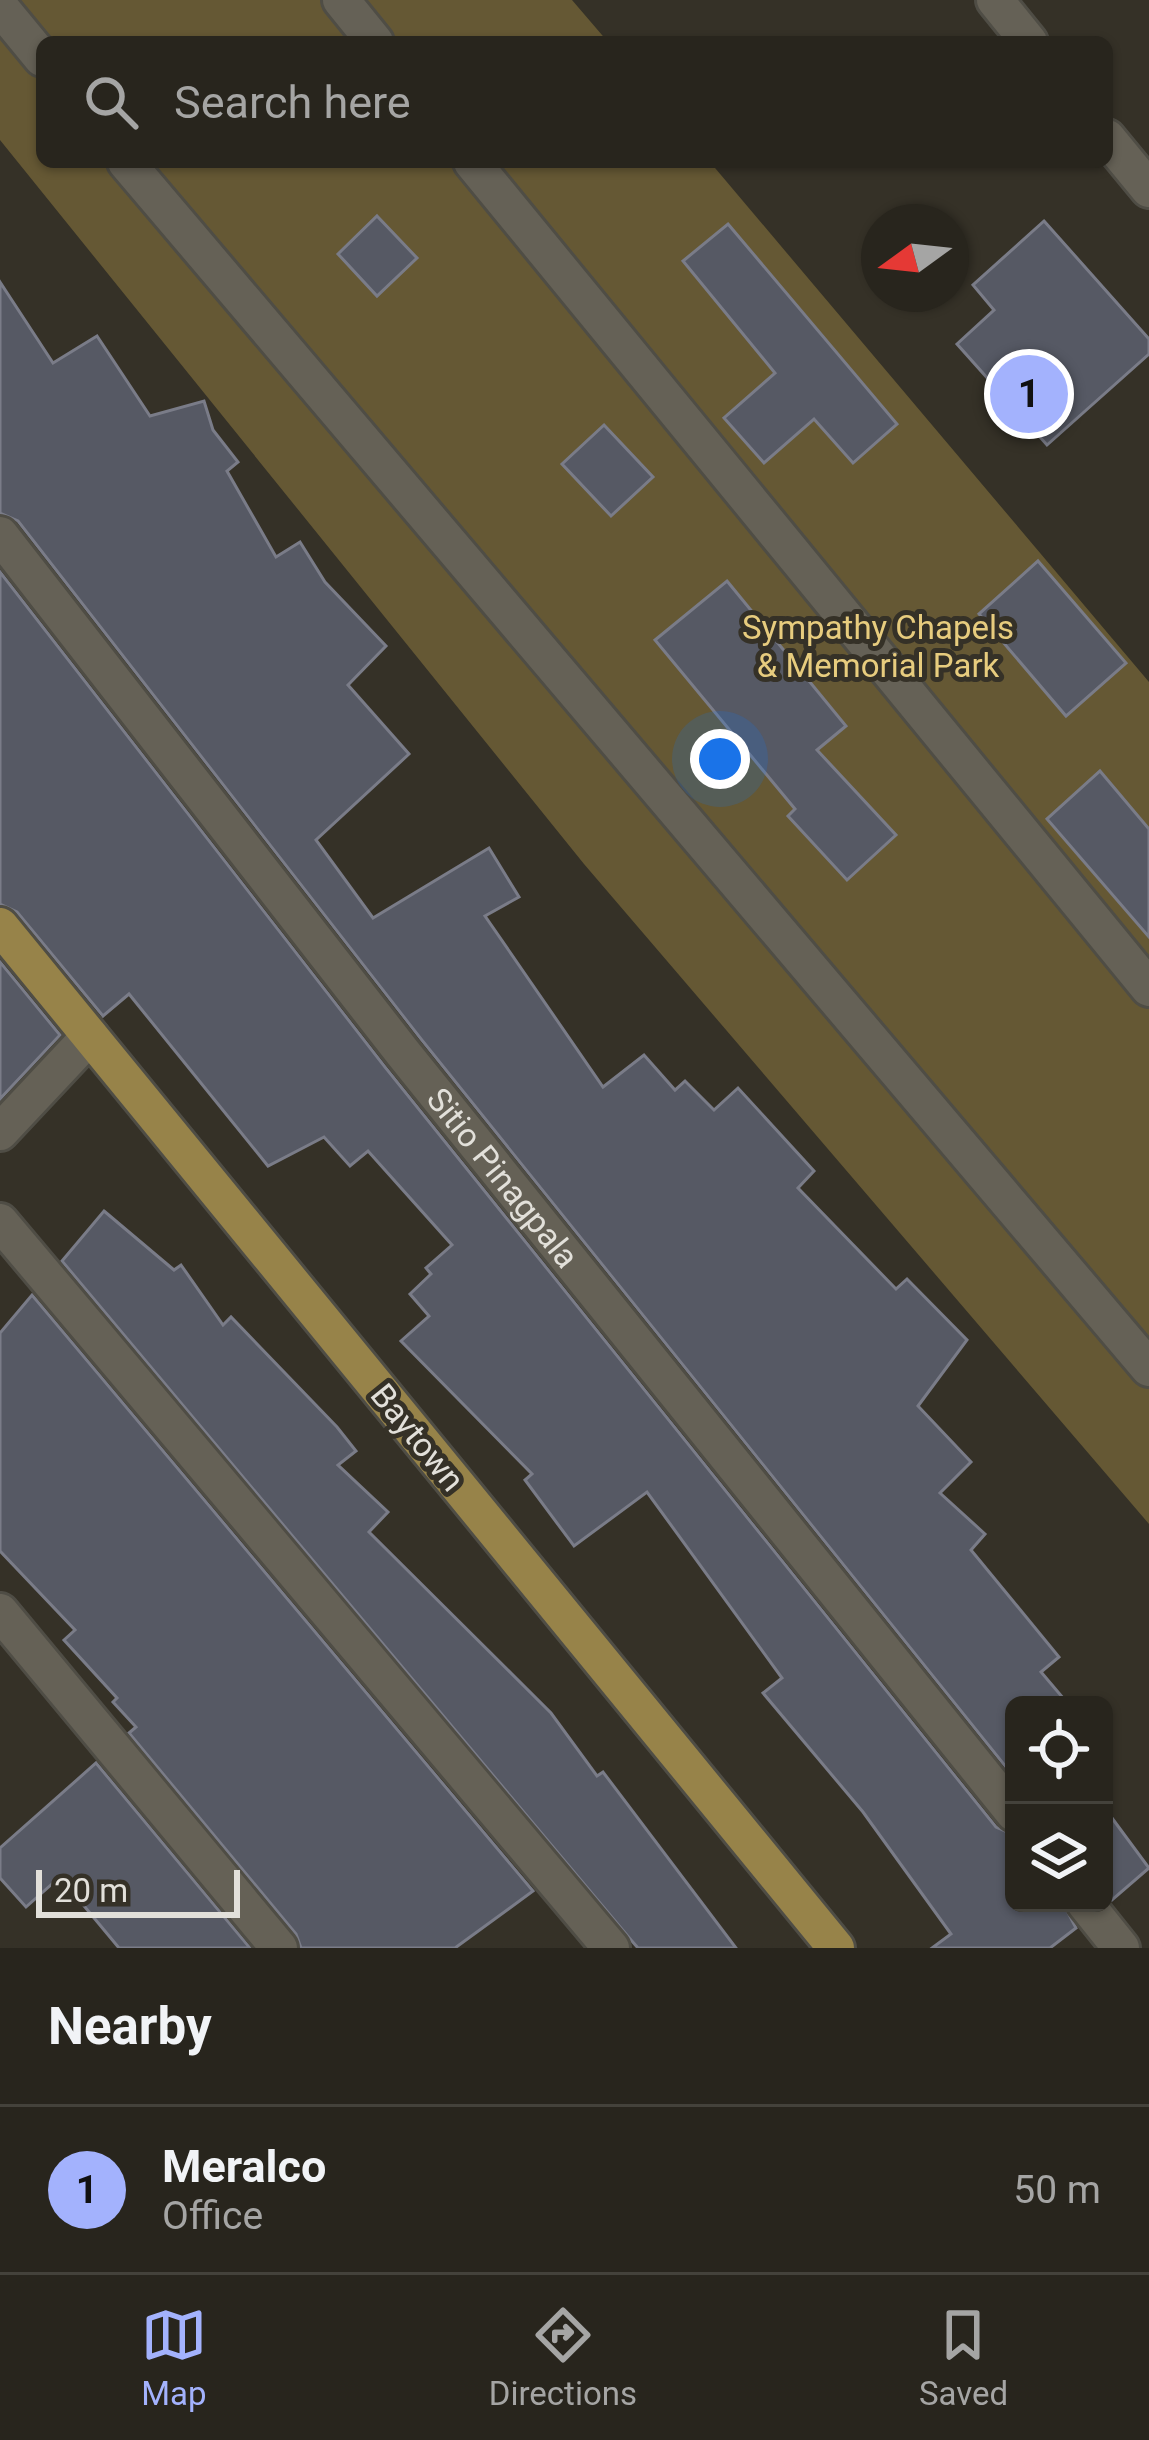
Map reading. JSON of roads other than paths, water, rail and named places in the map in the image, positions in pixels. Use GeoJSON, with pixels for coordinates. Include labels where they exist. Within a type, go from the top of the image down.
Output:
{"type":"FeatureCollection","features":[{"type":"Feature","properties":{"kind":"main road","name":"Baytown"},"geometry":{"type":"LineString","coordinates":[[0,926],[836,1948]]}},
{"type":"Feature","properties":{"kind":"street"},"geometry":{"type":"LineString","coordinates":[[341,0],[370,36]]}},
{"type":"Feature","properties":{"kind":"street"},"geometry":{"type":"LineString","coordinates":[[995,0],[1024,36]]}},
{"type":"Feature","properties":{"kind":"street"},"geometry":{"type":"LineString","coordinates":[[0,7],[36,51]]}},
{"type":"Feature","properties":{"kind":"street"},"geometry":{"type":"LineString","coordinates":[[1113,144],[1149,189]]}},
{"type":"Feature","properties":{"kind":"street"},"geometry":{"type":"LineString","coordinates":[[131,168],[1149,1369]]}},
{"type":"Feature","properties":{"kind":"street"},"geometry":{"type":"LineString","coordinates":[[477,168],[1149,988]]}},
{"type":"Feature","properties":{"kind":"street","name":"Sitio Pinagpala"},"geometry":{"type":"LineString","coordinates":[[0,535],[403,1053],[1007,1804]]}},
{"type":"Feature","properties":{"kind":"street"},"geometry":{"type":"LineString","coordinates":[[0,1132],[90,1036]]}},
{"type":"Feature","properties":{"kind":"street"},"geometry":{"type":"LineString","coordinates":[[0,1222],[611,1948]]}},
{"type":"Feature","properties":{"kind":"street"},"geometry":{"type":"LineString","coordinates":[[0,1612],[279,1948]]}},
{"type":"Feature","properties":{"kind":"street"},"geometry":{"type":"LineString","coordinates":[[1092,1912],[1121,1948]]}},
{"type":"Feature","properties":{"kind":"place","name":"Meralco"},"geometry":{"type":"Point","coordinates":[1029,394]}},
{"type":"Feature","properties":{"kind":"park label","name":"Sympathy Chapels & Memorial Park"},"geometry":{"type":"Point","coordinates":[878,646]}}]}
